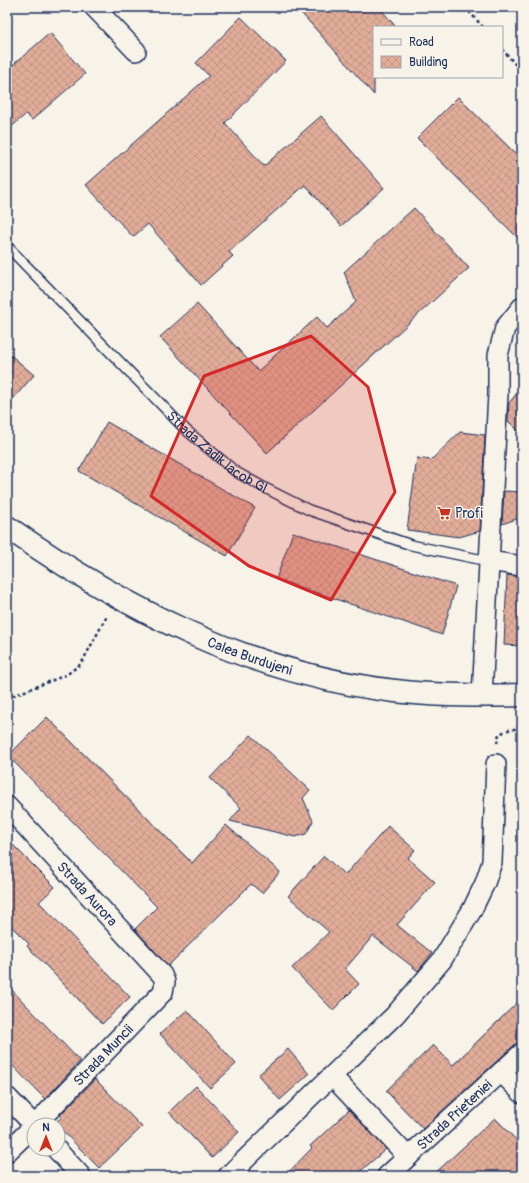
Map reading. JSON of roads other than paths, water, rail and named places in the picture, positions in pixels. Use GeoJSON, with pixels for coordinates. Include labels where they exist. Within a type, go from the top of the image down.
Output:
{"type":"FeatureCollection","features":[{"type":"Feature","properties":{"kind":"main road","name":"Calea Burdujeni"},"geometry":{"type":"LineString","coordinates":[[7,527],[73,571],[117,597],[167,623],[217,646],[282,667],[346,683],[395,691],[482,696],[522,695]]}},
{"type":"Feature","properties":{"kind":"street"},"geometry":{"type":"LineString","coordinates":[[94,7],[136,51]]}},
{"type":"Feature","properties":{"kind":"street"},"geometry":{"type":"LineString","coordinates":[[482,696],[498,394],[498,355],[505,328],[522,307]]}},
{"type":"Feature","properties":{"kind":"street","name":"Strada Zadik Iacob Gl"},"geometry":{"type":"LineString","coordinates":[[488,561],[522,566]]}},
{"type":"Feature","properties":{"kind":"street"},"geometry":{"type":"LineString","coordinates":[[228,1176],[395,1015],[442,960],[472,910],[485,883],[492,862],[496,764]]}},
{"type":"Feature","properties":{"kind":"street","name":"Strada Aurora"},"geometry":{"type":"LineString","coordinates":[[7,806],[162,975],[165,982]]}},
{"type":"Feature","properties":{"kind":"street","name":"Strada Muncii"},"geometry":{"type":"LineString","coordinates":[[42,1117],[163,992],[165,982]]}},
{"type":"Feature","properties":{"kind":"street","name":"Strada Prieteniei"},"geometry":{"type":"LineString","coordinates":[[387,1176],[502,1073],[522,1053]]}},
{"type":"Feature","properties":{"kind":"street"},"geometry":{"type":"LineString","coordinates":[[502,1073],[522,1093]]}},
{"type":"Feature","properties":{"kind":"street"},"geometry":{"type":"LineString","coordinates":[[332,1076],[408,1157]]}},
{"type":"Feature","properties":{"kind":"street"},"geometry":{"type":"LineString","coordinates":[[7,1096],[27,1117]]}},
{"type":"Feature","properties":{"kind":"street","name":"Strada Muncii"},"geometry":{"type":"LineString","coordinates":[[7,1152],[26,1133]]}},
{"type":"Feature","properties":{"kind":"street"},"geometry":{"type":"LineString","coordinates":[[63,1157],[81,1176]]}},
{"type":"Feature","properties":{"kind":"lane","name":"Strada Zadik Iacob Gl"},"geometry":{"type":"LineString","coordinates":[[7,246],[186,430],[236,472],[309,510],[411,545],[488,561]]}},
{"type":"Feature","properties":{"kind":"place","name":"Profi"},"geometry":{"type":"Point","coordinates":[444,513]}}]}
